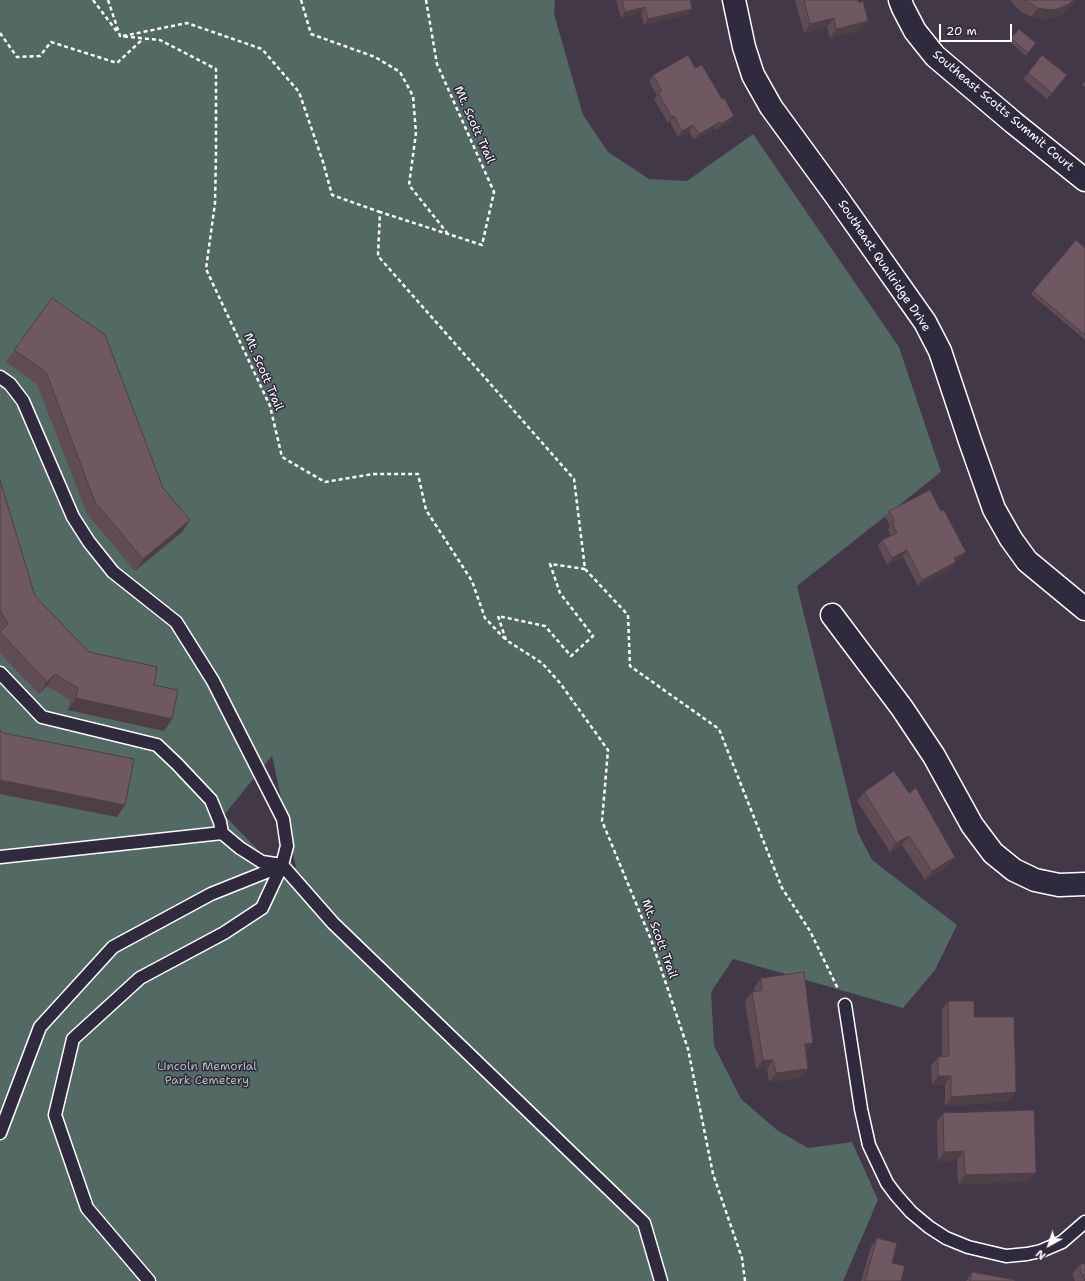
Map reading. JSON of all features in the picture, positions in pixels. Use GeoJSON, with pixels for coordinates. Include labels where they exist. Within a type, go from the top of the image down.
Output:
{"type":"FeatureCollection","features":[{"type":"Feature","properties":{"kind":"street","name":"Southeast Quailridge Drive"},"geometry":{"type":"LineString","coordinates":[[734,0],[744,47],[753,75],[770,107],[836,196],[925,322],[940,351],[994,509],[1011,539],[1027,561],[1085,609]]}},
{"type":"Feature","properties":{"kind":"street","name":"Southeast Scotts Summit Court"},"geometry":{"type":"LineString","coordinates":[[900,0],[915,31],[935,56],[1014,123],[1085,180]]}},
{"type":"Feature","properties":{"kind":"street"},"geometry":{"type":"LineString","coordinates":[[832,615],[902,708],[934,756],[972,825],[993,853],[1014,870],[1035,880],[1059,885],[1085,884]]}},
{"type":"Feature","properties":{"kind":"lane"},"geometry":{"type":"LineString","coordinates":[[0,377],[10,384],[23,401],[73,517],[89,542],[113,572],[176,622],[213,681],[283,819],[287,846],[282,865],[262,908],[224,933],[140,978],[73,1039],[55,1114],[87,1208],[149,1281]]}},
{"type":"Feature","properties":{"kind":"lane"},"geometry":{"type":"LineString","coordinates":[[0,673],[42,717],[157,745],[211,800],[220,822],[222,833],[240,848],[262,862],[282,865],[333,923],[644,1223],[661,1281]]}},
{"type":"Feature","properties":{"kind":"lane"},"geometry":{"type":"LineString","coordinates":[[0,857],[222,833]]}},
{"type":"Feature","properties":{"kind":"lane"},"geometry":{"type":"LineString","coordinates":[[0,1133],[40,1027],[113,947],[211,894],[282,865]]}},
{"type":"Feature","properties":{"kind":"lane"},"geometry":{"type":"LineString","coordinates":[[845,1005],[861,1109],[869,1145],[887,1183],[911,1212],[929,1227],[946,1238],[968,1247],[1006,1256],[1041,1251],[1062,1242],[1085,1222]]}},
{"type":"Feature","properties":{"kind":"path"},"geometry":{"type":"LineString","coordinates":[[93,0],[120,36]]}},
{"type":"Feature","properties":{"kind":"path"},"geometry":{"type":"LineString","coordinates":[[108,0],[120,36]]}},
{"type":"Feature","properties":{"kind":"path"},"geometry":{"type":"LineString","coordinates":[[301,0],[311,34],[375,57],[400,72],[413,96],[416,133],[409,185],[448,234]]}},
{"type":"Feature","properties":{"kind":"path","name":"Mt. Scott Trail"},"geometry":{"type":"LineString","coordinates":[[120,36],[187,23],[262,49],[299,92],[323,162],[332,195],[482,245],[494,192],[437,64],[426,0]]}},
{"type":"Feature","properties":{"kind":"path"},"geometry":{"type":"LineString","coordinates":[[0,33],[17,57],[40,56],[51,42],[117,63],[143,39]]}},
{"type":"Feature","properties":{"kind":"path","name":"Mt. Scott Trail"},"geometry":{"type":"LineString","coordinates":[[120,36],[160,40],[216,69],[215,202],[206,269],[270,406],[282,457],[325,482],[373,474],[418,474],[426,510],[472,581],[485,618],[506,640],[542,663],[560,683],[608,750],[602,821],[652,942],[688,1049],[713,1174],[742,1258],[745,1281]]}},
{"type":"Feature","properties":{"kind":"path"},"geometry":{"type":"LineString","coordinates":[[380,212],[378,256],[574,480],[585,569],[628,615],[630,666],[719,729],[782,888],[810,931],[845,1005]]}},
{"type":"Feature","properties":{"kind":"path"},"geometry":{"type":"LineString","coordinates":[[506,640],[498,616],[545,626],[571,656],[593,636],[560,593],[550,564],[585,569]]}},
{"type":"Feature","properties":{"kind":"green space","name":"Lincoln Memorial Park Cemetery"},"geometry":{"type":"Polygon","coordinates":[[[0,0],[555,0],[554,14],[583,115],[608,152],[649,179],[687,181],[753,134],[899,347],[941,472],[797,586],[858,833],[872,860],[957,925],[935,970],[903,1008],[733,959],[711,992],[714,1046],[741,1099],[777,1130],[808,1148],[852,1142],[878,1200],[843,1281],[0,1281],[0,0]],[[272,756],[224,815],[281,874],[296,867],[272,756]]]}},
{"type":"Feature","properties":{"kind":"building"},"geometry":{"type":"Polygon","coordinates":[[[622,0],[690,0],[692,9],[648,19],[645,7],[625,12],[622,0]]]}},
{"type":"Feature","properties":{"kind":"building"},"geometry":{"type":"Polygon","coordinates":[[[804,0],[858,0],[859,3],[863,1],[868,21],[836,29],[834,18],[810,24],[804,0]]]}},
{"type":"Feature","properties":{"kind":"building"},"geometry":{"type":"Polygon","coordinates":[[[1025,0],[1074,0],[1069,4],[1051,10],[1038,8],[1025,0]]]}},
{"type":"Feature","properties":{"kind":"building"},"geometry":{"type":"Polygon","coordinates":[[[1019,29],[1036,43],[1028,53],[1011,38],[1019,29]]]}},
{"type":"Feature","properties":{"kind":"building"},"geometry":{"type":"Polygon","coordinates":[[[688,55],[695,68],[702,65],[734,116],[699,134],[693,125],[682,131],[674,116],[672,117],[658,93],[662,91],[653,75],[688,55]]]}},
{"type":"Feature","properties":{"kind":"building"},"geometry":{"type":"Polygon","coordinates":[[[1042,55],[1067,75],[1052,93],[1028,73],[1042,55]]]}},
{"type":"Feature","properties":{"kind":"building"},"geometry":{"type":"Polygon","coordinates":[[[1076,240],[1085,248],[1085,335],[1033,291],[1076,240]]]}},
{"type":"Feature","properties":{"kind":"building"},"geometry":{"type":"Polygon","coordinates":[[[52,298],[105,335],[163,488],[190,520],[143,559],[95,502],[46,372],[14,350],[52,298]]]}},
{"type":"Feature","properties":{"kind":"building"},"geometry":{"type":"Polygon","coordinates":[[[0,480],[35,596],[89,652],[157,667],[154,685],[178,690],[172,719],[76,698],[78,688],[55,674],[47,682],[0,632],[8,624],[0,610],[0,480]]]}},
{"type":"Feature","properties":{"kind":"building"},"geometry":{"type":"Polygon","coordinates":[[[930,490],[941,511],[944,510],[966,552],[954,558],[956,562],[922,580],[907,550],[892,558],[882,540],[897,533],[892,523],[895,521],[889,511],[930,490]]]}},
{"type":"Feature","properties":{"kind":"building"},"geometry":{"type":"Polygon","coordinates":[[[0,730],[3,733],[134,759],[125,805],[0,780],[0,730]]]}},
{"type":"Feature","properties":{"kind":"building"},"geometry":{"type":"Polygon","coordinates":[[[894,771],[909,793],[916,788],[955,857],[932,871],[909,836],[896,843],[864,792],[894,771]]]}},
{"type":"Feature","properties":{"kind":"building"},"geometry":{"type":"Polygon","coordinates":[[[804,972],[813,1043],[805,1044],[808,1069],[776,1073],[773,1060],[763,1060],[752,992],[762,990],[761,978],[804,972]]]}},
{"type":"Feature","properties":{"kind":"building"},"geometry":{"type":"Polygon","coordinates":[[[948,1001],[974,1001],[974,1017],[1014,1017],[1016,1092],[951,1097],[951,1076],[938,1076],[938,1057],[949,1056],[948,1001]]]}},
{"type":"Feature","properties":{"kind":"building"},"geometry":{"type":"Polygon","coordinates":[[[1034,1110],[1036,1173],[965,1175],[964,1151],[944,1152],[943,1113],[1034,1110]]]}},
{"type":"Feature","properties":{"kind":"building"},"geometry":{"type":"Polygon","coordinates":[[[877,1238],[897,1243],[892,1263],[905,1266],[901,1281],[865,1281],[877,1238]]]}},
{"type":"Feature","properties":{"kind":"building"},"geometry":{"type":"Polygon","coordinates":[[[1085,1263],[1085,1281],[1079,1265],[1085,1263]]]}},
{"type":"Feature","properties":{"kind":"building"},"geometry":{"type":"Polygon","coordinates":[[[972,1272],[1015,1280],[1015,1281],[970,1281],[972,1272]]]}}]}
